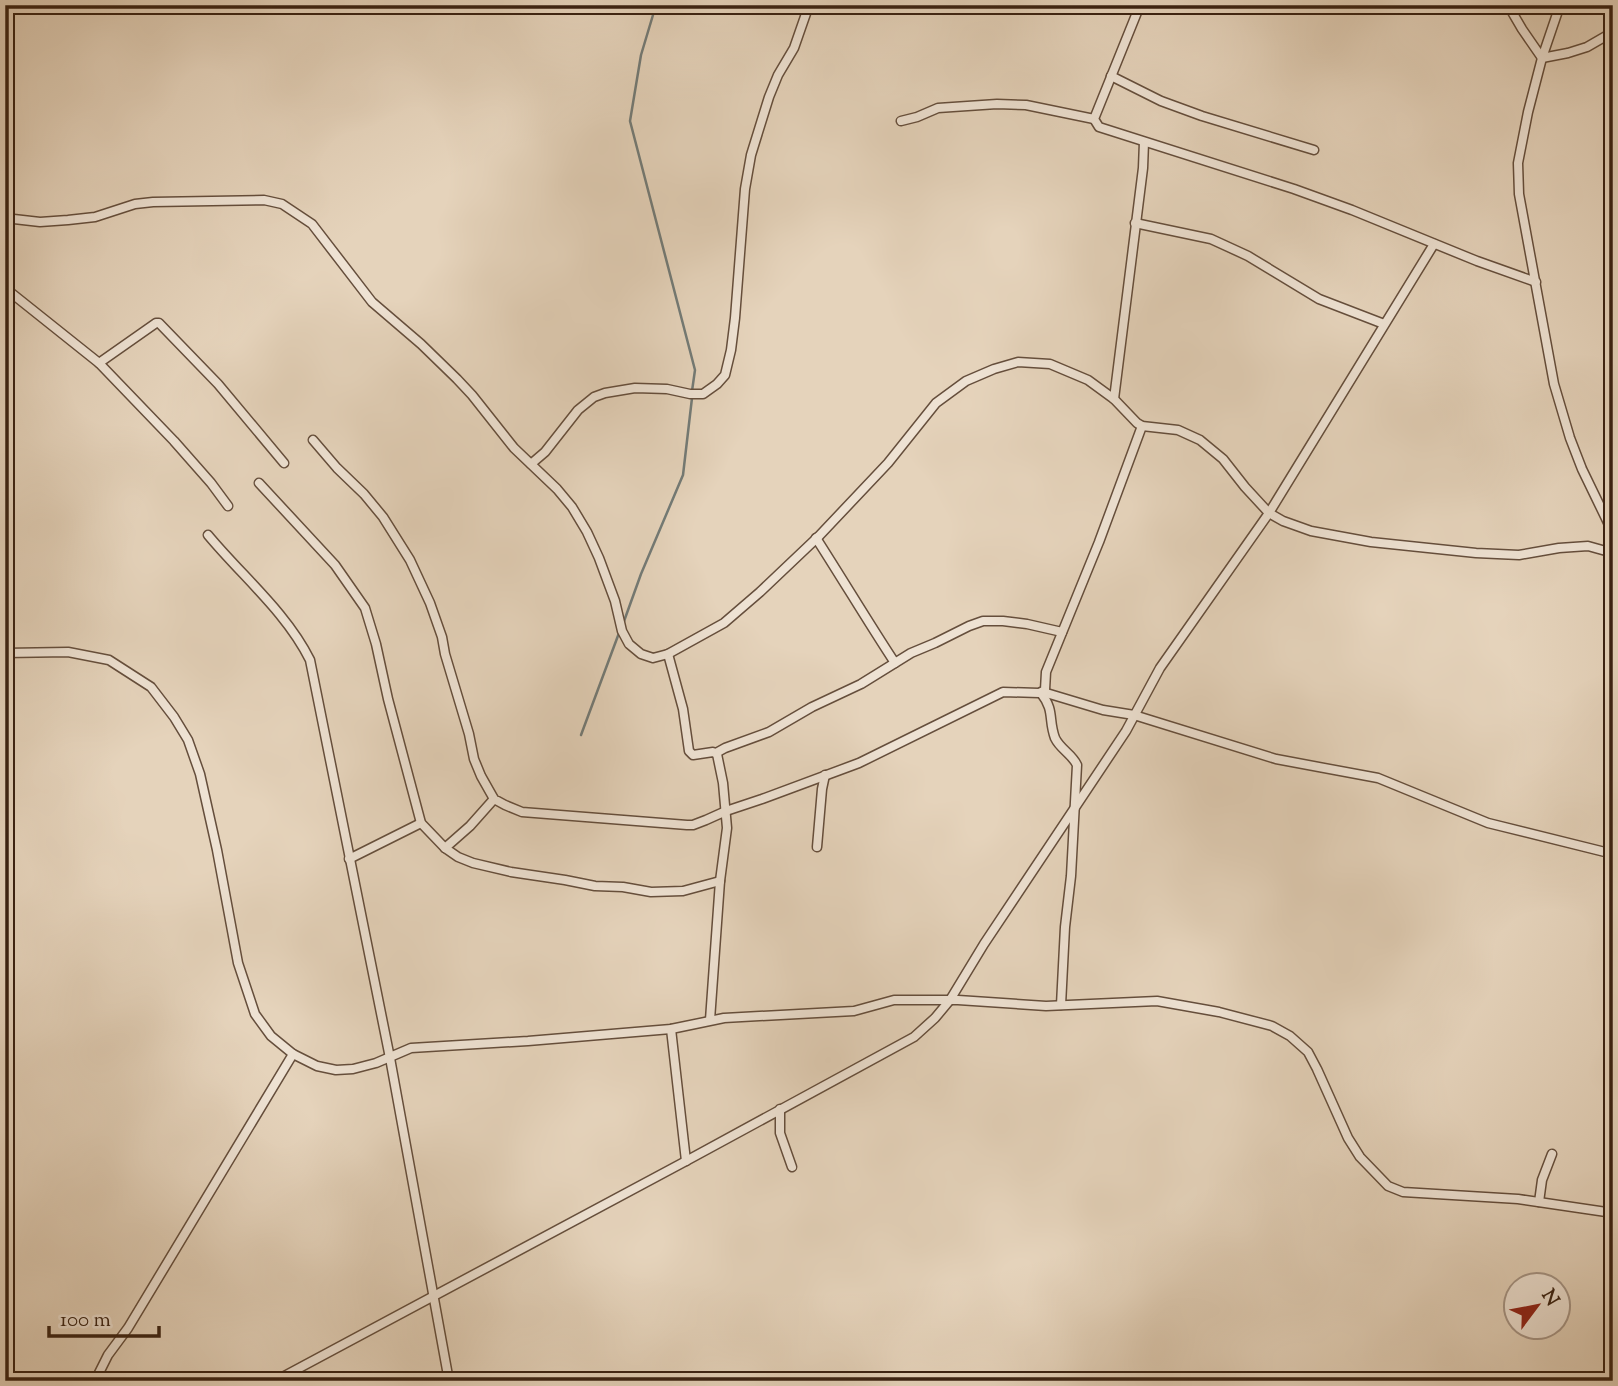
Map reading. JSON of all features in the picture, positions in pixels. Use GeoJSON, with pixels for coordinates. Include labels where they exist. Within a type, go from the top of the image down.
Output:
{"type":"FeatureCollection","features":[{"type":"Feature","properties":{"kind":"street"},"geometry":{"type":"LineString","coordinates":[[531,464],[545,452],[578,410],[594,397],[635,388],[703,394],[724,375],[734,329],[745,189],[751,155],[769,97],[794,48],[809,5]]}},
{"type":"Feature","properties":{"kind":"street"},"geometry":{"type":"LineString","coordinates":[[1094,119],[1140,5]]}},
{"type":"Feature","properties":{"kind":"street"},"geometry":{"type":"LineString","coordinates":[[1508,5],[1542,58]]}},
{"type":"Feature","properties":{"kind":"street"},"geometry":{"type":"LineString","coordinates":[[1560,5],[1542,58],[1517,163],[1519,194],[1554,384],[1582,470],[1613,533]]}},
{"type":"Feature","properties":{"kind":"street"},"geometry":{"type":"LineString","coordinates":[[1542,58],[1587,47],[1613,32]]}},
{"type":"Feature","properties":{"kind":"street"},"geometry":{"type":"LineString","coordinates":[[1111,76],[1161,101],[1202,116],[1314,150]]}},
{"type":"Feature","properties":{"kind":"street"},"geometry":{"type":"LineString","coordinates":[[901,121],[938,108],[998,104],[1026,105],[1094,119],[1099,127],[1294,189],[1536,282]]}},
{"type":"Feature","properties":{"kind":"street"},"geometry":{"type":"LineString","coordinates":[[1114,399],[1144,142]]}},
{"type":"Feature","properties":{"kind":"street"},"geometry":{"type":"LineString","coordinates":[[5,218],[40,222],[95,217],[135,204],[153,202],[264,200],[282,204],[312,224],[372,302],[421,344],[472,395],[514,448],[572,506],[599,558],[615,601],[622,631],[629,644],[640,654],[653,658],[668,654],[724,623],[780,573],[888,463],[936,403],[966,381],[1018,362],[1050,364],[1088,380],[1114,399],[1142,426],[1178,430],[1200,440],[1223,459],[1269,513],[1311,531],[1419,548],[1518,555],[1588,546],[1613,553]]}},
{"type":"Feature","properties":{"kind":"street"},"geometry":{"type":"LineString","coordinates":[[1135,223],[1211,239],[1248,256],[1319,299],[1384,324]]}},
{"type":"Feature","properties":{"kind":"street"},"geometry":{"type":"LineString","coordinates":[[275,1381],[914,1037],[935,1018],[950,1000],[984,944],[1126,732],[1160,668],[1269,513],[1434,244]]}},
{"type":"Feature","properties":{"kind":"street"},"geometry":{"type":"LineString","coordinates":[[5,288],[99,363],[174,441],[228,506]]}},
{"type":"Feature","properties":{"kind":"street"},"geometry":{"type":"LineString","coordinates":[[99,363],[159,323],[218,384],[284,463]]}},
{"type":"Feature","properties":{"kind":"street"},"geometry":{"type":"LineString","coordinates":[[1061,1005],[1077,765],[1055,738],[1048,703],[1042,692],[1046,672],[1121,487],[1142,426]]}},
{"type":"Feature","properties":{"kind":"street"},"geometry":{"type":"LineString","coordinates":[[313,440],[383,517],[410,560],[442,637],[474,759],[494,799],[523,812],[693,825],[859,763],[1003,692],[1042,692],[1134,716],[1276,759],[1378,778],[1488,823],[1613,854]]}},
{"type":"Feature","properties":{"kind":"street"},"geometry":{"type":"LineString","coordinates":[[259,483],[335,565],[365,608],[421,823],[445,848],[458,857],[486,866],[595,886],[651,892],[683,891],[720,881]]}},
{"type":"Feature","properties":{"kind":"street"},"geometry":{"type":"LineString","coordinates":[[208,536],[275,609],[310,660],[390,1058],[449,1381]]}},
{"type":"Feature","properties":{"kind":"street"},"geometry":{"type":"LineString","coordinates":[[816,538],[895,663]]}},
{"type":"Feature","properties":{"kind":"street"},"geometry":{"type":"LineString","coordinates":[[668,654],[689,751],[693,755],[716,753],[778,727],[861,684],[911,653],[983,621],[1027,624],[1062,632]]}},
{"type":"Feature","properties":{"kind":"street"},"geometry":{"type":"LineString","coordinates":[[5,653],[68,652],[110,660],[151,687],[174,717],[188,740],[200,774],[238,963],[254,1014],[271,1036],[293,1054],[317,1066],[336,1070],[353,1069],[390,1058],[411,1048],[671,1029],[710,1020],[781,1014],[854,1011],[894,1000],[950,1000],[1046,1006],[1157,1001],[1219,1012],[1272,1026],[1290,1036],[1308,1052],[1348,1138],[1360,1157],[1388,1186],[1403,1192],[1517,1199],[1613,1213]]}},
{"type":"Feature","properties":{"kind":"street"},"geometry":{"type":"LineString","coordinates":[[710,1020],[720,881],[727,828],[716,753]]}},
{"type":"Feature","properties":{"kind":"street"},"geometry":{"type":"LineString","coordinates":[[817,848],[825,775]]}},
{"type":"Feature","properties":{"kind":"street"},"geometry":{"type":"LineString","coordinates":[[445,848],[470,826],[494,799]]}},
{"type":"Feature","properties":{"kind":"street"},"geometry":{"type":"LineString","coordinates":[[349,859],[421,823]]}},
{"type":"Feature","properties":{"kind":"street"},"geometry":{"type":"LineString","coordinates":[[671,1029],[686,1161]]}},
{"type":"Feature","properties":{"kind":"street"},"geometry":{"type":"LineString","coordinates":[[95,1381],[108,1355],[128,1328],[293,1054]]}},
{"type":"Feature","properties":{"kind":"street"},"geometry":{"type":"LineString","coordinates":[[780,1109],[780,1133],[792,1167]]}},
{"type":"Feature","properties":{"kind":"street"},"geometry":{"type":"LineString","coordinates":[[1539,1202],[1542,1180],[1552,1154]]}},
{"type":"Feature","properties":{"kind":"waterway"},"geometry":{"type":"LineString","coordinates":[[656,5],[641,55],[630,121],[695,370],[692,391]]}},
{"type":"Feature","properties":{"kind":"waterway"},"geometry":{"type":"LineString","coordinates":[[623,624],[683,475],[692,398]]}},
{"type":"Feature","properties":{"kind":"waterway"},"geometry":{"type":"LineString","coordinates":[[581,735],[619,633]]}}]}
